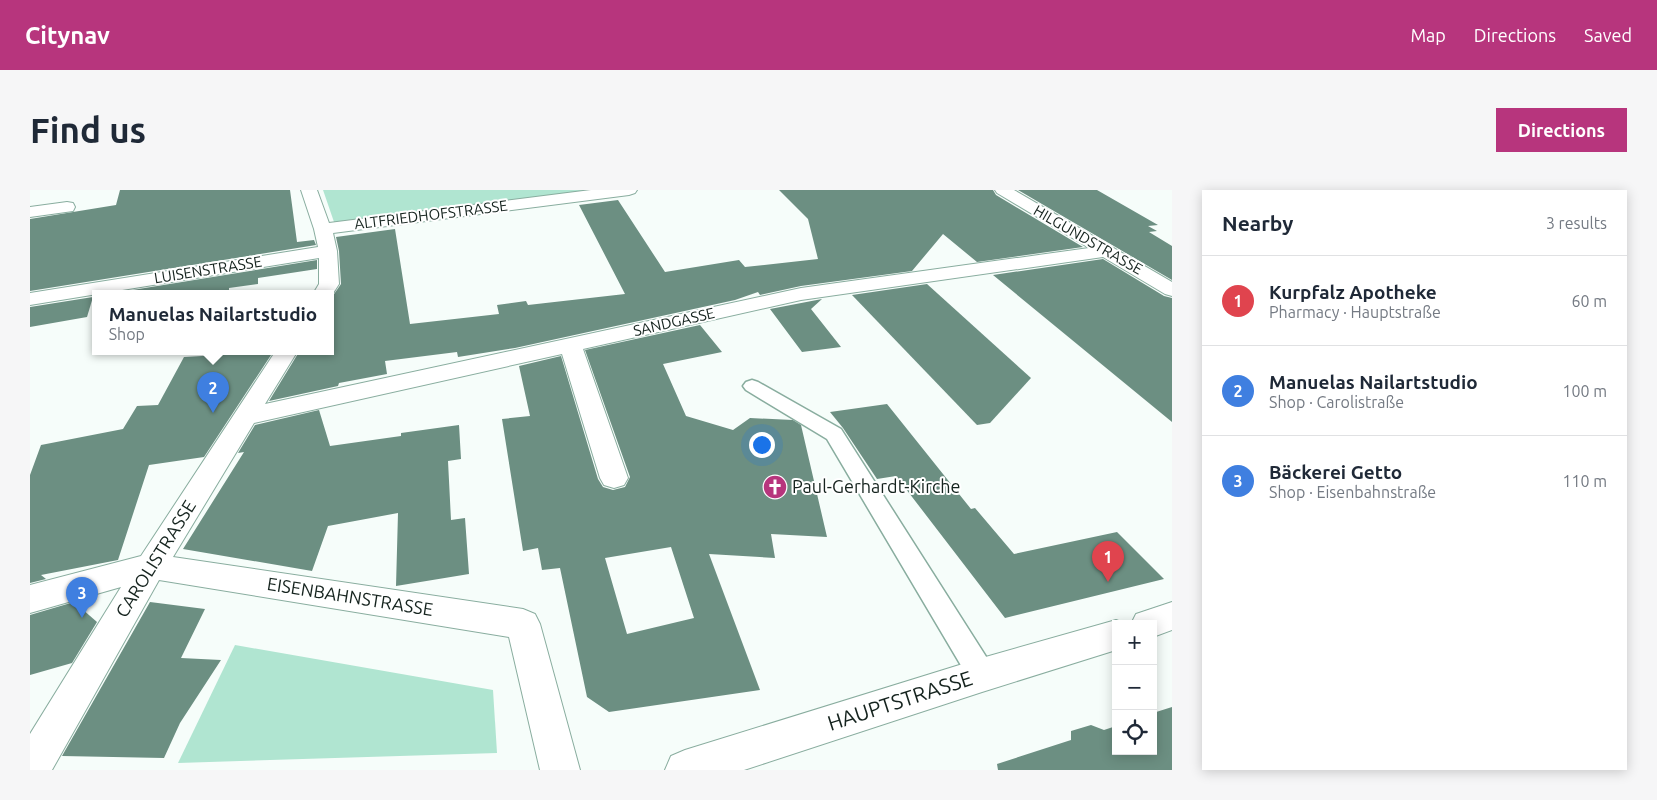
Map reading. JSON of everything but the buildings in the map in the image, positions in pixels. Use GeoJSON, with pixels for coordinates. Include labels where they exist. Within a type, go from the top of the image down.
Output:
{"type":"FeatureCollection","features":[{"type":"Feature","properties":{"kind":"street"},"geometry":{"type":"LineString","coordinates":[[309,190],[328,250],[329,284],[325,290]]}},
{"type":"Feature","properties":{"kind":"street","name":"ALTFRIEDHOFSTRASSE"},"geometry":{"type":"LineString","coordinates":[[323,230],[629,190]]}},
{"type":"Feature","properties":{"kind":"street","name":"HILGUNDSTRASSE"},"geometry":{"type":"LineString","coordinates":[[1003,190],[1172,290]]}},
{"type":"Feature","properties":{"kind":"street"},"geometry":{"type":"LineString","coordinates":[[30,212],[67,207]]}},
{"type":"Feature","properties":{"kind":"street","name":"LUISENSTRASSE"},"geometry":{"type":"LineString","coordinates":[[30,299],[328,250]]}},
{"type":"Feature","properties":{"kind":"street","name":"SANDGASSE"},"geometry":{"type":"LineString","coordinates":[[246,417],[801,294],[1108,251]]}},
{"type":"Feature","properties":{"kind":"street"},"geometry":{"type":"LineString","coordinates":[[1148,275],[1172,272]]}},
{"type":"Feature","properties":{"kind":"street"},"geometry":{"type":"LineString","coordinates":[[570,345],[614,478]]}},
{"type":"Feature","properties":{"kind":"street","name":"CAROLISTRASSE"},"geometry":{"type":"LineString","coordinates":[[30,770],[151,566],[284,355]]}},
{"type":"Feature","properties":{"kind":"street","name":"EISENBAHNSTRASSE"},"geometry":{"type":"LineString","coordinates":[[30,599],[151,566],[523,624],[560,770]]}},
{"type":"Feature","properties":{"kind":"street"},"geometry":{"type":"LineString","coordinates":[[1157,621],[1172,616]]}},
{"type":"Feature","properties":{"kind":"street","name":"HAUPTSTRASSE"},"geometry":{"type":"LineString","coordinates":[[685,770],[982,674],[1112,636]]}},
{"type":"Feature","properties":{"kind":"lane"},"geometry":{"type":"LineString","coordinates":[[752,386],[834,434],[982,674]]}},
{"type":"Feature","properties":{"kind":"green space"},"geometry":{"type":"Polygon","coordinates":[[[323,190],[590,190],[334,222],[323,190]]]}},
{"type":"Feature","properties":{"kind":"green space"},"geometry":{"type":"Polygon","coordinates":[[[235,645],[493,690],[497,753],[178,763],[235,645]]]}},
{"type":"Feature","properties":{"kind":"place","name":"Manuelas Nailartstudio"},"geometry":{"type":"Point","coordinates":[213,413]}},
{"type":"Feature","properties":{"kind":"place","name":"Paul-Gerhardt-Kirche"},"geometry":{"type":"Point","coordinates":[775,487]}},
{"type":"Feature","properties":{"kind":"place","name":"Kurpfalz Apotheke"},"geometry":{"type":"Point","coordinates":[1108,582]}},
{"type":"Feature","properties":{"kind":"place","name":"Bäckerei Getto"},"geometry":{"type":"Point","coordinates":[82,618]}}]}
